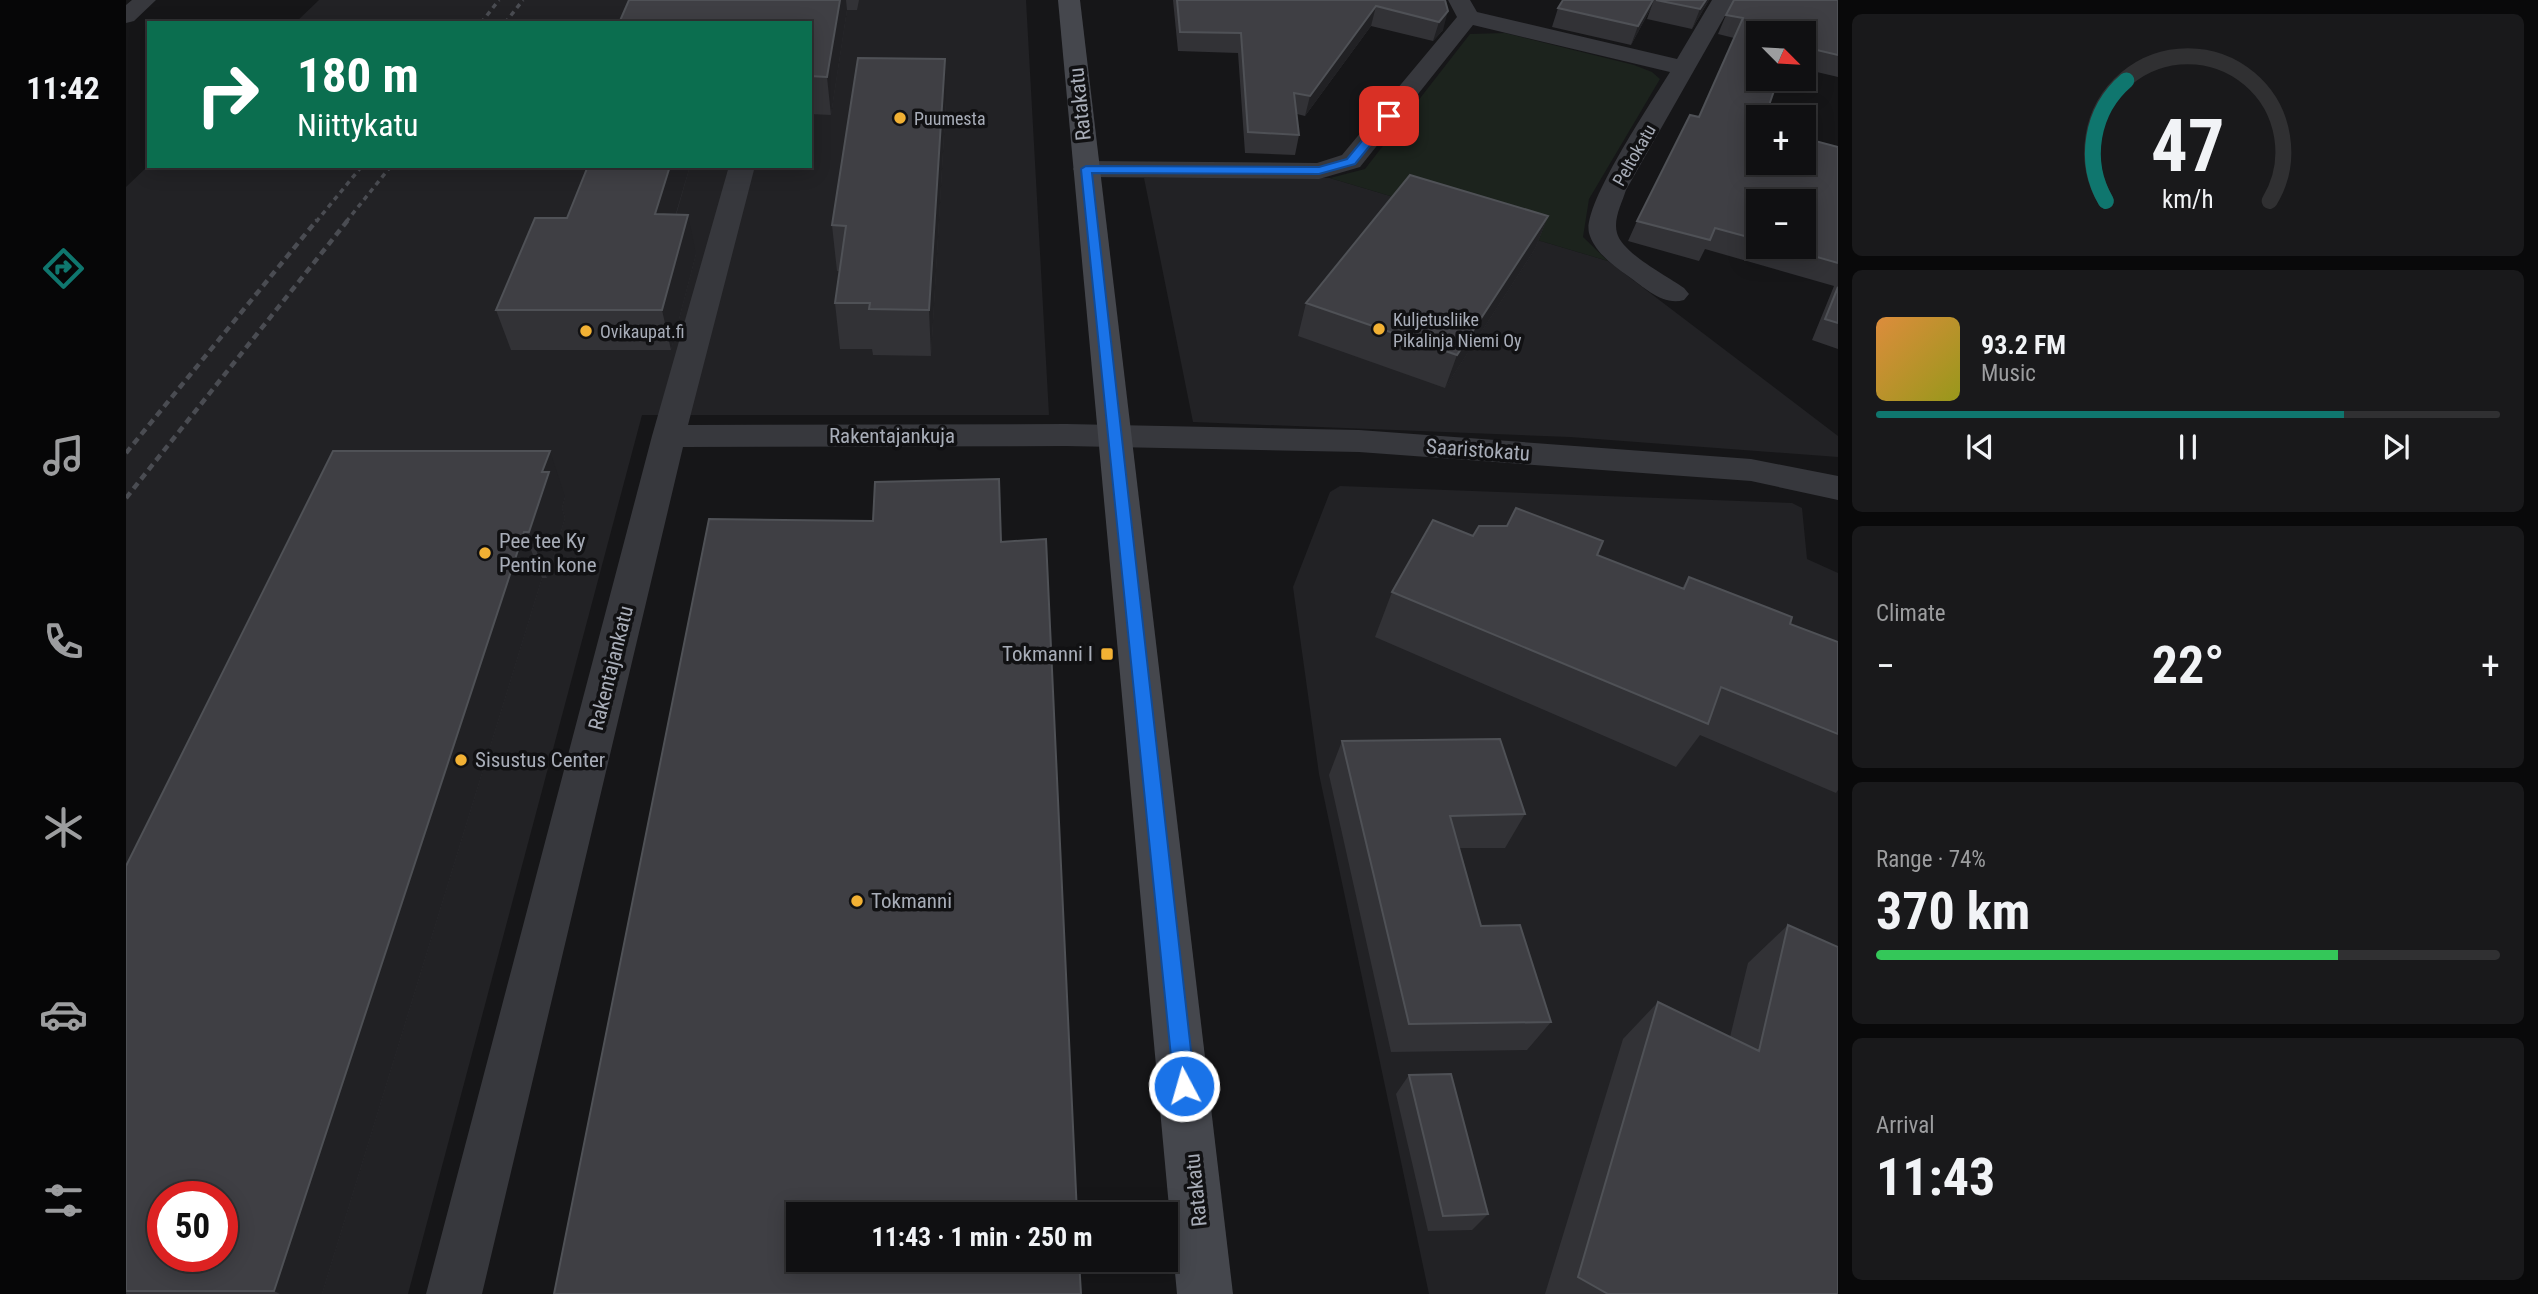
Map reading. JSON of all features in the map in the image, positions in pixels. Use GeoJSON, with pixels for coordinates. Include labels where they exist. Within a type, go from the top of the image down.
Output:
{"type":"FeatureCollection","features":[{"type":"Feature","properties":{"kind":"main road","name":"Ratakatu"},"geometry":{"type":"LineString","coordinates":[[1069,0],[1205,1294]]}},
{"type":"Feature","properties":{"kind":"street"},"geometry":{"type":"LineString","coordinates":[[126,16],[145,0]]}},
{"type":"Feature","properties":{"kind":"street","name":"Peltokatu"},"geometry":{"type":"LineString","coordinates":[[1674,293],[1626,261],[1612,247],[1603,233],[1605,214],[1613,190],[1723,0]]}},
{"type":"Feature","properties":{"kind":"street"},"geometry":{"type":"LineString","coordinates":[[1086,169],[1319,171],[1338,167],[1351,161],[1359,153],[1463,9],[1684,68]]}},
{"type":"Feature","properties":{"kind":"street","name":"Rakentajankatu"},"geometry":{"type":"LineString","coordinates":[[454,1294],[669,436],[741,168]]}},
{"type":"Feature","properties":{"kind":"street","name":"Rakentajankuja"},"geometry":{"type":"LineString","coordinates":[[669,436],[1115,436]]}},
{"type":"Feature","properties":{"kind":"street","name":"Saaristokatu"},"geometry":{"type":"LineString","coordinates":[[1115,436],[1359,441],[1751,470],[1838,488]]}},
{"type":"Feature","properties":{"kind":"shaded area"},"geometry":{"type":"Polygon","coordinates":[[[319,0],[1026,0],[1049,415],[642,415],[408,1294],[126,1294],[126,187],[147,167],[812,168],[812,21],[297,21],[319,0]]]}},
{"type":"Feature","properties":{"kind":"shaded area"},"geometry":{"type":"Polygon","coordinates":[[[1505,33],[1634,65],[1652,72],[1660,79],[1589,199],[1583,237],[1608,261],[1330,178],[1365,169],[1470,34],[1505,33]]]}},
{"type":"Feature","properties":{"kind":"shaded area"},"geometry":{"type":"Polygon","coordinates":[[[1144,178],[1330,178],[1608,261],[1838,436],[1838,457],[1570,437],[1193,422],[1144,178]]]}},
{"type":"Feature","properties":{"kind":"shaded area"},"geometry":{"type":"Polygon","coordinates":[[[1340,486],[1792,503],[1802,508],[1807,559],[1838,573],[1838,1294],[1429,1294],[1319,774],[1293,587],[1330,492],[1340,486]]]}},
{"type":"Feature","properties":{"kind":"building"},"geometry":{"type":"Polygon","coordinates":[[[629,0],[840,0],[827,77],[812,76],[812,21],[620,21],[629,0]]]}},
{"type":"Feature","properties":{"kind":"building"},"geometry":{"type":"Polygon","coordinates":[[[1177,0],[1445,0],[1448,11],[1439,22],[1376,6],[1310,96],[1294,93],[1299,135],[1248,132],[1241,33],[1180,32],[1177,0]]]}},
{"type":"Feature","properties":{"kind":"building"},"geometry":{"type":"Polygon","coordinates":[[[1563,0],[1653,0],[1638,26],[1558,8],[1563,0]]]}},
{"type":"Feature","properties":{"kind":"building"},"geometry":{"type":"Polygon","coordinates":[[[1656,0],[1706,0],[1700,9],[1656,0]]]}},
{"type":"Feature","properties":{"kind":"building"},"geometry":{"type":"Polygon","coordinates":[[[1734,0],[1838,0],[1838,55],[1816,50],[1816,21],[1746,21],[1746,91],[1774,91],[1769,105],[1746,105],[1746,175],[1816,175],[1816,141],[1838,147],[1838,263],[1816,257],[1816,189],[1746,189],[1746,236],[1715,228],[1710,240],[1637,221],[1690,115],[1699,117],[1743,18],[1726,15],[1734,0]]]}},
{"type":"Feature","properties":{"kind":"building"},"geometry":{"type":"Polygon","coordinates":[[[858,58],[945,59],[929,310],[869,309],[870,303],[835,303],[846,226],[832,225],[858,58]]]}},
{"type":"Feature","properties":{"kind":"building"},"geometry":{"type":"Polygon","coordinates":[[[587,168],[669,168],[655,214],[688,215],[662,310],[496,310],[535,218],[567,218],[587,168]]]}},
{"type":"Feature","properties":{"kind":"building"},"geometry":{"type":"Polygon","coordinates":[[[1410,175],[1548,216],[1457,355],[1306,303],[1410,175]]]}},
{"type":"Feature","properties":{"kind":"building"},"geometry":{"type":"Polygon","coordinates":[[[1838,287],[1838,323],[1825,319],[1838,287]]]}},
{"type":"Feature","properties":{"kind":"building"},"geometry":{"type":"Polygon","coordinates":[[[333,451],[550,451],[542,472],[549,472],[529,532],[524,532],[274,1291],[126,1291],[126,866],[333,451]]]}},
{"type":"Feature","properties":{"kind":"building","name":"Tokmanni"},"geometry":{"type":"Polygon","coordinates":[[[999,479],[1001,542],[1046,539],[1076,1202],[786,1202],[786,1272],[1080,1272],[1081,1294],[554,1294],[709,519],[873,521],[875,482],[999,479]]]}},
{"type":"Feature","properties":{"kind":"building"},"geometry":{"type":"Polygon","coordinates":[[[1516,508],[1603,541],[1597,555],[1684,589],[1689,577],[1792,617],[1790,624],[1838,642],[1838,734],[1721,687],[1708,724],[1392,592],[1433,520],[1473,536],[1479,526],[1507,526],[1516,508]]]}},
{"type":"Feature","properties":{"kind":"building"},"geometry":{"type":"Polygon","coordinates":[[[1500,739],[1525,814],[1450,816],[1481,926],[1520,925],[1551,1022],[1409,1024],[1342,741],[1500,739]]]}},
{"type":"Feature","properties":{"kind":"building"},"geometry":{"type":"Polygon","coordinates":[[[1788,925],[1838,947],[1838,1294],[1608,1294],[1578,1277],[1658,1002],[1759,1051],[1788,925]]]}},
{"type":"Feature","properties":{"kind":"building"},"geometry":{"type":"Polygon","coordinates":[[[1451,1074],[1488,1214],[1443,1216],[1409,1075],[1451,1074]]]}},
{"type":"Feature","properties":{"kind":"railway"},"geometry":{"type":"LineString","coordinates":[[483,21],[499,0]]}},
{"type":"Feature","properties":{"kind":"railway"},"geometry":{"type":"LineString","coordinates":[[507,21],[523,0]]}},
{"type":"Feature","properties":{"kind":"railway"},"geometry":{"type":"LineString","coordinates":[[316,222],[360,168]]}},
{"type":"Feature","properties":{"kind":"railway"},"geometry":{"type":"LineString","coordinates":[[346,222],[389,168]]}},
{"type":"Feature","properties":{"kind":"railway"},"geometry":{"type":"LineString","coordinates":[[126,453],[317,220]]}},
{"type":"Feature","properties":{"kind":"railway"},"geometry":{"type":"LineString","coordinates":[[126,498],[348,220]]}},
{"type":"Feature","properties":{"kind":"place","name":"Puumesta"},"geometry":{"type":"Point","coordinates":[900,118]}},
{"type":"Feature","properties":{"kind":"place","name":"Kuljetusliike Pikalinja Niemi Oy"},"geometry":{"type":"Point","coordinates":[1379,329]}},
{"type":"Feature","properties":{"kind":"place","name":"Ovikaupat.fi"},"geometry":{"type":"Point","coordinates":[586,331]}},
{"type":"Feature","properties":{"kind":"place","name":"Pee tee Ky Pentin kone"},"geometry":{"type":"Point","coordinates":[485,553]}},
{"type":"Feature","properties":{"kind":"place","name":"Tokmanni I"},"geometry":{"type":"Point","coordinates":[1107,654]}},
{"type":"Feature","properties":{"kind":"place","name":"Sisustus Center"},"geometry":{"type":"Point","coordinates":[461,760]}},
{"type":"Feature","properties":{"kind":"place","name":"Tokmanni"},"geometry":{"type":"Point","coordinates":[857,901]}},
{"type":"Feature","properties":{"kind":"route"},"geometry":{"type":"LineString","coordinates":[[1184,1086],[1086,169],[1319,171],[1351,161],[1389,116]]}}]}
